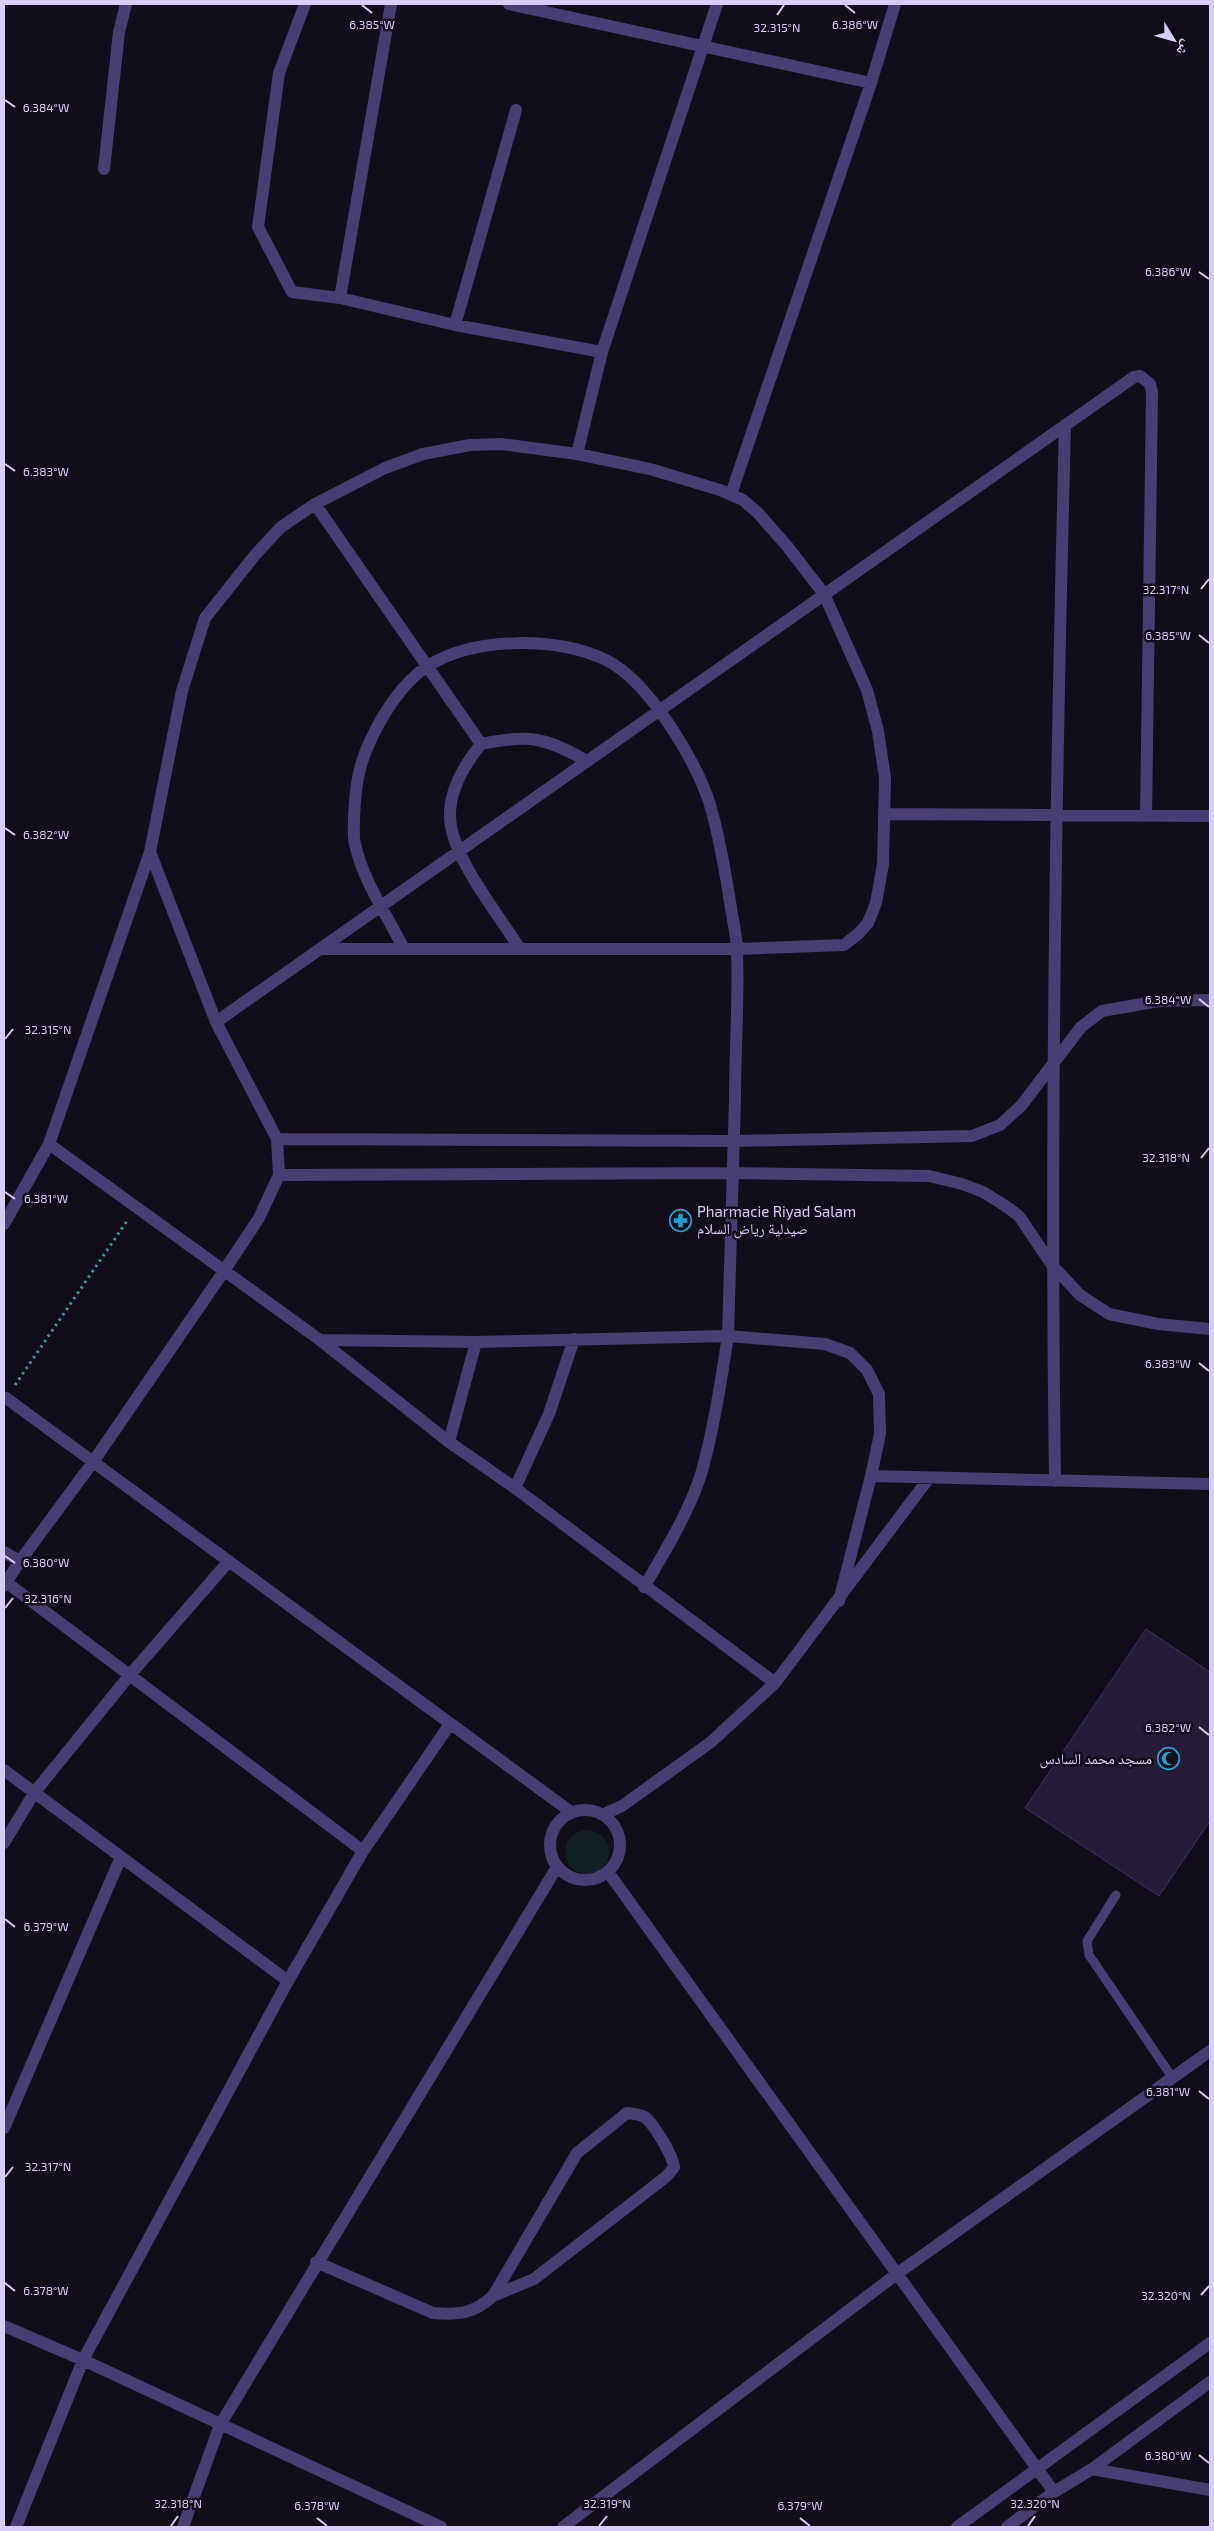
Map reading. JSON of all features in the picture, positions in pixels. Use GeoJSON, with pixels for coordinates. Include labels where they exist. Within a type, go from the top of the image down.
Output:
{"type":"FeatureCollection","features":[{"type":"Feature","properties":{"kind":"street"},"geometry":{"type":"LineString","coordinates":[[104,169],[119,32],[126,4]]}},
{"type":"Feature","properties":{"kind":"street"},"geometry":{"type":"LineString","coordinates":[[305,4],[279,73],[258,227],[292,292],[340,298],[455,325],[602,352]]}},
{"type":"Feature","properties":{"kind":"street"},"geometry":{"type":"LineString","coordinates":[[340,298],[391,4]]}},
{"type":"Feature","properties":{"kind":"street"},"geometry":{"type":"LineString","coordinates":[[509,4],[549,8],[703,46],[871,83]]}},
{"type":"Feature","properties":{"kind":"street"},"geometry":{"type":"LineString","coordinates":[[577,454],[602,352],[717,4]]}},
{"type":"Feature","properties":{"kind":"street"},"geometry":{"type":"LineString","coordinates":[[731,494],[871,83],[895,4]]}},
{"type":"Feature","properties":{"kind":"street"},"geometry":{"type":"LineString","coordinates":[[455,325],[516,110]]}},
{"type":"Feature","properties":{"kind":"street"},"geometry":{"type":"LineString","coordinates":[[216,1022],[1134,377],[1143,377],[1150,384],[1146,816]]}},
{"type":"Feature","properties":{"kind":"street"},"geometry":{"type":"LineString","coordinates":[[1055,1481],[1052,1065],[1055,815],[1066,425]]}},
{"type":"Feature","properties":{"kind":"street"},"geometry":{"type":"LineString","coordinates":[[4,1224],[49,1144],[150,852],[182,691],[205,618],[255,555],[281,527],[316,504],[385,468],[423,454],[451,448],[501,444],[577,454],[650,469],[731,494],[758,514],[788,546],[824,594],[867,690],[881,750],[885,778],[886,814],[883,864],[876,903],[868,922],[858,934],[844,945],[737,949],[320,949]]}},
{"type":"Feature","properties":{"kind":"street"},"geometry":{"type":"LineString","coordinates":[[316,504],[481,744]]}},
{"type":"Feature","properties":{"kind":"street"},"geometry":{"type":"LineString","coordinates":[[404,949],[365,874],[354,841],[354,790],[360,761],[383,715],[410,683],[428,666],[455,654],[503,644],[530,642],[558,646],[606,660],[621,669],[647,693],[660,710],[705,791],[724,860],[737,949],[728,1336],[718,1398],[701,1472],[669,1545],[644,1586]]}},
{"type":"Feature","properties":{"kind":"street"},"geometry":{"type":"LineString","coordinates":[[520,949],[458,852],[450,818],[456,783],[465,766],[481,744],[526,737],[561,747],[586,761]]}},
{"type":"Feature","properties":{"kind":"street"},"geometry":{"type":"LineString","coordinates":[[886,814],[1210,816]]}},
{"type":"Feature","properties":{"kind":"street"},"geometry":{"type":"LineString","coordinates":[[150,852],[216,1022],[277,1139],[280,1174],[259,1218],[224,1271],[93,1462],[5,1584],[363,1852]]}},
{"type":"Feature","properties":{"kind":"street"},"geometry":{"type":"LineString","coordinates":[[277,1139],[734,1140],[972,1136],[1000,1125],[1021,1106],[1082,1027],[1102,1010],[1159,1001],[1210,1000]]}},
{"type":"Feature","properties":{"kind":"street"},"geometry":{"type":"LineString","coordinates":[[49,1144],[320,1340],[449,1442],[515,1488],[775,1683]]}},
{"type":"Feature","properties":{"kind":"street"},"geometry":{"type":"LineString","coordinates":[[280,1174],[733,1173],[929,1176],[962,1184],[983,1192],[1018,1216],[1052,1265],[1080,1295],[1109,1314],[1158,1324],[1210,1329]]}},
{"type":"Feature","properties":{"kind":"street"},"geometry":{"type":"LineString","coordinates":[[320,1340],[476,1342],[728,1336],[825,1344],[850,1353],[867,1370],[879,1394],[880,1434],[839,1601]]}},
{"type":"Feature","properties":{"kind":"street"},"geometry":{"type":"LineString","coordinates":[[515,1488],[549,1414],[574,1339]]}},
{"type":"Feature","properties":{"kind":"street"},"geometry":{"type":"LineString","coordinates":[[449,1442],[476,1342]]}},
{"type":"Feature","properties":{"kind":"street"},"geometry":{"type":"LineString","coordinates":[[6,1398],[571,1812]]}},
{"type":"Feature","properties":{"kind":"street"},"geometry":{"type":"LineString","coordinates":[[871,1476],[1210,1484]]}},
{"type":"Feature","properties":{"kind":"street"},"geometry":{"type":"LineString","coordinates":[[604,1814],[622,1806],[710,1742],[775,1683],[839,1601],[929,1478]]}},
{"type":"Feature","properties":{"kind":"street"},"geometry":{"type":"LineString","coordinates":[[4,1552],[20,1561]]}},
{"type":"Feature","properties":{"kind":"street"},"geometry":{"type":"LineString","coordinates":[[4,1844],[34,1792],[129,1676],[229,1562]]}},
{"type":"Feature","properties":{"kind":"street"},"geometry":{"type":"LineString","coordinates":[[16,2527],[83,2360],[288,1981],[363,1852],[450,1724]]}},
{"type":"Feature","properties":{"kind":"street"},"geometry":{"type":"LineString","coordinates":[[4,1770],[288,1981]]}},
{"type":"Feature","properties":{"kind":"street"},"geometry":{"type":"LineString","coordinates":[[588,1809],[604,1814],[614,1823],[620,1842],[617,1861],[608,1872],[598,1878],[576,1879],[557,1867],[550,1852],[550,1836],[555,1826],[571,1812],[588,1809]]}},
{"type":"Feature","properties":{"kind":"street"},"geometry":{"type":"LineString","coordinates":[[4,2128],[121,1857]]}},
{"type":"Feature","properties":{"kind":"street"},"geometry":{"type":"LineString","coordinates":[[183,2527],[220,2425],[316,2262],[557,1867]]}},
{"type":"Feature","properties":{"kind":"street"},"geometry":{"type":"LineString","coordinates":[[608,1872],[1039,2468],[1054,2492]]}},
{"type":"Feature","properties":{"kind":"street"},"geometry":{"type":"LineString","coordinates":[[563,2527],[898,2273],[1210,2051]]}},
{"type":"Feature","properties":{"kind":"street"},"geometry":{"type":"LineString","coordinates":[[316,2262],[433,2313],[453,2314],[468,2312],[481,2307],[493,2296],[577,2153],[627,2113],[638,2114],[647,2118],[673,2158],[674,2167],[667,2176],[534,2279],[493,2296]]}},
{"type":"Feature","properties":{"kind":"street"},"geometry":{"type":"LineString","coordinates":[[4,2326],[83,2360],[441,2527]]}},
{"type":"Feature","properties":{"kind":"street"},"geometry":{"type":"LineString","coordinates":[[957,2527],[1210,2343]]}},
{"type":"Feature","properties":{"kind":"street"},"geometry":{"type":"LineString","coordinates":[[1007,2527],[1054,2492],[1092,2469],[1210,2382]]}},
{"type":"Feature","properties":{"kind":"street"},"geometry":{"type":"LineString","coordinates":[[1092,2469],[1210,2490]]}},
{"type":"Feature","properties":{"kind":"lane"},"geometry":{"type":"LineString","coordinates":[[1116,1895],[1087,1941],[1088,1954],[1172,2078]]}},
{"type":"Feature","properties":{"kind":"path"},"geometry":{"type":"LineString","coordinates":[[6,1398],[136,1207]]}},
{"type":"Feature","properties":{"kind":"shaded area"},"geometry":{"type":"Polygon","coordinates":[[[583,1830],[591,1830],[603,1836],[609,1852],[603,1868],[591,1874],[583,1874],[571,1868],[565,1856],[565,1848],[571,1836],[583,1830]]]}},
{"type":"Feature","properties":{"kind":"building"},"geometry":{"type":"Polygon","coordinates":[[[1146,1629],[1210,1672],[1210,1821],[1159,1896],[1025,1808],[1146,1629]]]}},
{"type":"Feature","properties":{"kind":"place","name":"Pharmacie Riyad Salam صيدلية رياض السلام"},"geometry":{"type":"Point","coordinates":[681,1221]}},
{"type":"Feature","properties":{"kind":"place","name":"مسجد محمد السادس"},"geometry":{"type":"Point","coordinates":[1168,1759]}}]}
